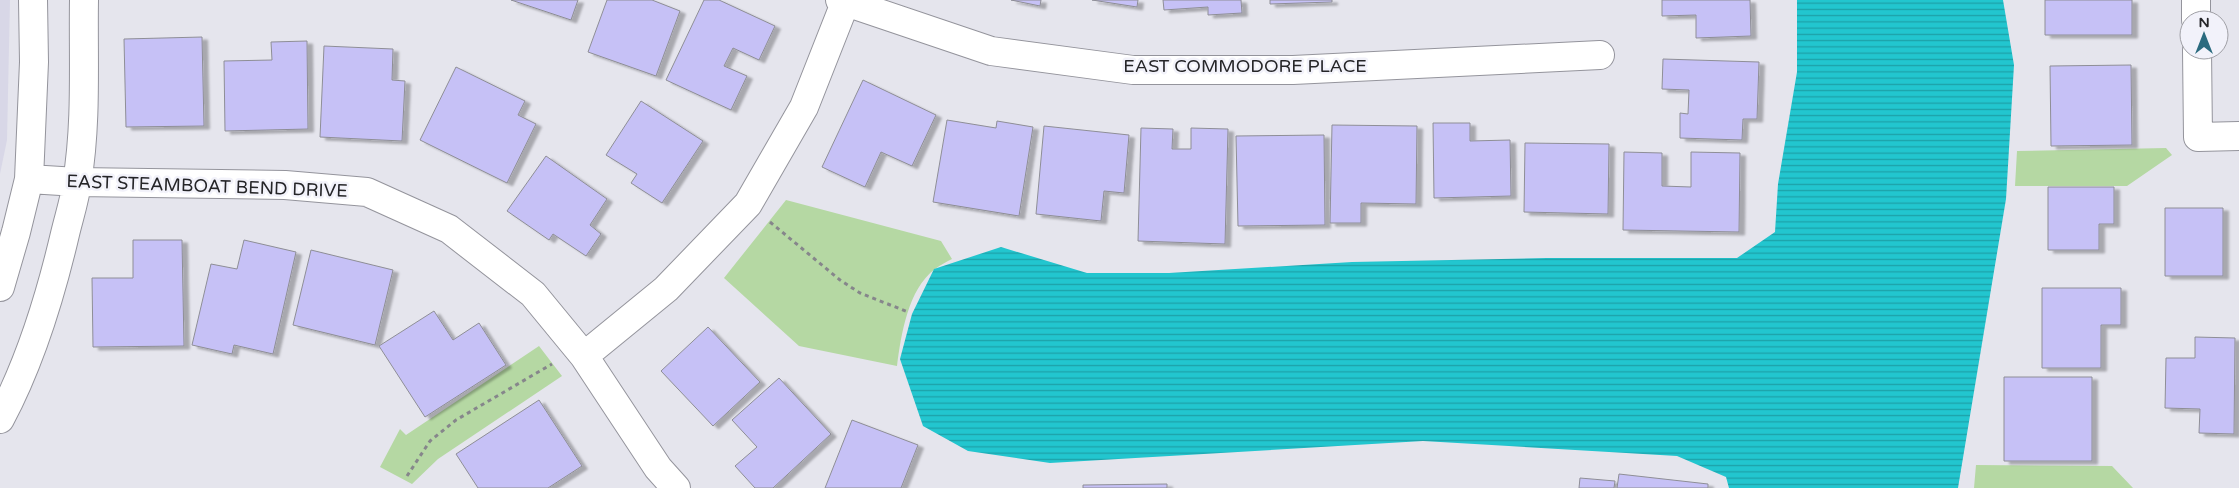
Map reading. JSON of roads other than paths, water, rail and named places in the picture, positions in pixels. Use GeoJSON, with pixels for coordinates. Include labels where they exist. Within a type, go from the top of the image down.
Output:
{"type":"FeatureCollection","features":[{"type":"Feature","properties":{"kind":"street"},"geometry":{"type":"LineString","coordinates":[[0,287],[29,179],[34,62],[33,0]]}},
{"type":"Feature","properties":{"kind":"street"},"geometry":{"type":"LineString","coordinates":[[0,419],[23,373],[56,273],[77,182],[82,127],[84,0]]}},
{"type":"Feature","properties":{"kind":"street"},"geometry":{"type":"LineString","coordinates":[[581,352],[666,289],[748,204],[804,107],[842,1]]}},
{"type":"Feature","properties":{"kind":"street","name":"EAST COMMODORE PLACE"},"geometry":{"type":"LineString","coordinates":[[842,1],[991,51],[1133,70],[1293,70],[1600,55]]}},
{"type":"Feature","properties":{"kind":"street"},"geometry":{"type":"LineString","coordinates":[[2197,60],[2198,137],[2239,136]]}},
{"type":"Feature","properties":{"kind":"street","name":"EAST STEAMBOAT BEND DRIVE"},"geometry":{"type":"LineString","coordinates":[[29,179],[77,182],[285,185],[367,192],[450,230],[533,294],[581,352],[658,468],[676,488]]}},
{"type":"Feature","properties":{"kind":"water"},"geometry":{"type":"Polygon","coordinates":[[[1797,0],[2003,0],[2014,65],[2006,199],[1958,488],[1729,488],[1726,477],[1677,456],[1423,441],[1050,463],[968,451],[923,426],[900,359],[912,314],[934,269],[1001,247],[1087,273],[1169,273],[1352,262],[1547,258],[1737,258],[1775,232],[1778,184],[1797,72],[1797,0]]]}}]}
